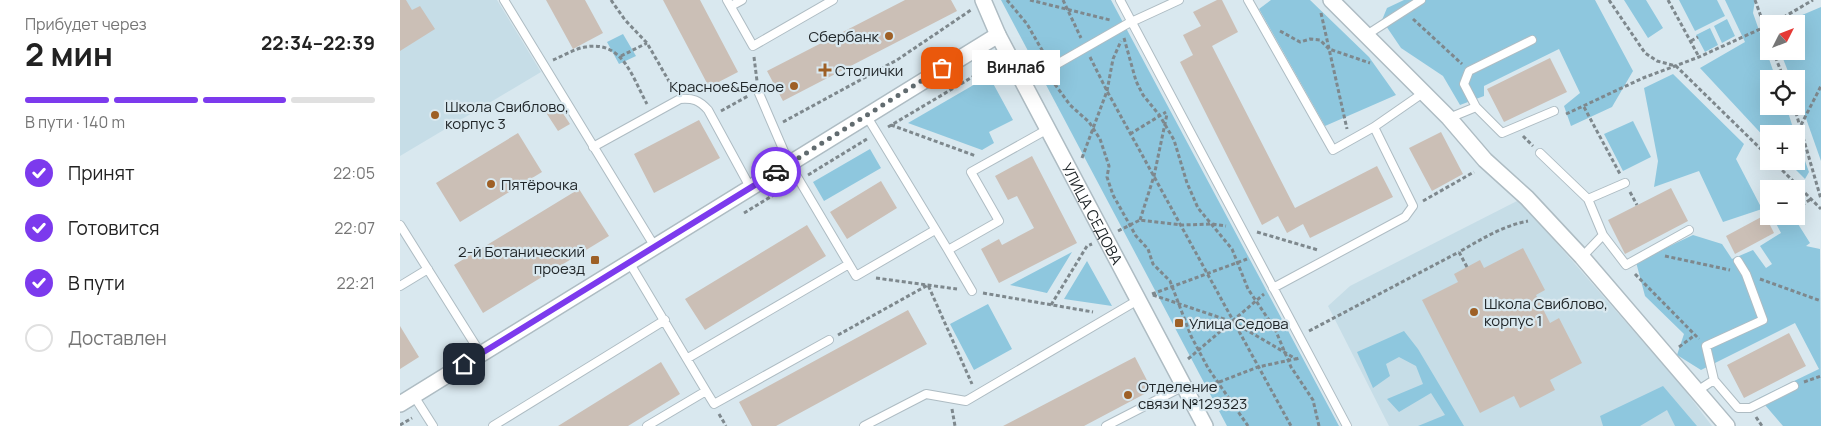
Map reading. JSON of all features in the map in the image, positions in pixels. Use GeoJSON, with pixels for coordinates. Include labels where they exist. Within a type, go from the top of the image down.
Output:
{"type":"FeatureCollection","features":[{"type":"Feature","properties":{"kind":"street","name":"УЛИЦА СЕДОВА"},"geometry":{"type":"LineString","coordinates":[[978,4],[998,35],[1048,129],[1145,297],[1184,386],[1205,426]]}},
{"type":"Feature","properties":{"kind":"street"},"geometry":{"type":"LineString","coordinates":[[1325,4],[1368,34],[1449,118],[1485,160],[1542,215],[1582,257],[1727,426]]}},
{"type":"Feature","properties":{"kind":"street"},"geometry":{"type":"LineString","coordinates":[[400,404],[998,35]]}},
{"type":"Feature","properties":{"kind":"lane"},"geometry":{"type":"LineString","coordinates":[[504,0],[654,247]]}},
{"type":"Feature","properties":{"kind":"lane"},"geometry":{"type":"LineString","coordinates":[[742,0],[729,3],[752,46],[833,0]]}},
{"type":"Feature","properties":{"kind":"lane"},"geometry":{"type":"LineString","coordinates":[[1120,0],[1130,23],[1176,105],[1347,426]]}},
{"type":"Feature","properties":{"kind":"lane"},"geometry":{"type":"LineString","coordinates":[[1024,83],[1085,47],[1179,0]]}},
{"type":"Feature","properties":{"kind":"lane"},"geometry":{"type":"LineString","coordinates":[[1248,0],[1333,150],[1374,127],[1423,93]]}},
{"type":"Feature","properties":{"kind":"lane"},"geometry":{"type":"LineString","coordinates":[[1368,34],[1421,0]]}},
{"type":"Feature","properties":{"kind":"lane"},"geometry":{"type":"LineString","coordinates":[[1532,40],[1469,71],[1464,84],[1476,107],[1502,133],[1557,113]]}},
{"type":"Feature","properties":{"kind":"lane"},"geometry":{"type":"LineString","coordinates":[[758,91],[789,163],[856,276],[935,230]]}},
{"type":"Feature","properties":{"kind":"lane"},"geometry":{"type":"LineString","coordinates":[[593,147],[680,99],[691,98],[700,102],[711,116],[750,187]]}},
{"type":"Feature","properties":{"kind":"lane"},"geometry":{"type":"LineString","coordinates":[[1449,118],[1476,107]]}},
{"type":"Feature","properties":{"kind":"lane"},"geometry":{"type":"LineString","coordinates":[[866,115],[972,291]]}},
{"type":"Feature","properties":{"kind":"lane"},"geometry":{"type":"LineString","coordinates":[[1273,288],[1404,217],[1413,206],[1374,127]]}},
{"type":"Feature","properties":{"kind":"lane"},"geometry":{"type":"LineString","coordinates":[[948,250],[998,221],[971,172],[1048,129]]}},
{"type":"Feature","properties":{"kind":"lane"},"geometry":{"type":"LineString","coordinates":[[1540,153],[1588,199],[1603,235],[1626,265],[1689,230]]}},
{"type":"Feature","properties":{"kind":"lane"},"geometry":{"type":"LineString","coordinates":[[1588,199],[1625,183]]}},
{"type":"Feature","properties":{"kind":"lane"},"geometry":{"type":"LineString","coordinates":[[400,225],[481,354]]}},
{"type":"Feature","properties":{"kind":"lane"},"geometry":{"type":"LineString","coordinates":[[1582,257],[1603,235]]}},
{"type":"Feature","properties":{"kind":"lane"},"geometry":{"type":"LineString","coordinates":[[1738,261],[1746,274],[1763,320],[1706,346],[1714,380],[1738,408],[1750,408],[1794,386]]}},
{"type":"Feature","properties":{"kind":"lane"},"geometry":{"type":"LineString","coordinates":[[629,262],[714,404],[829,340]]}},
{"type":"Feature","properties":{"kind":"lane"},"geometry":{"type":"LineString","coordinates":[[688,358],[849,264]]}},
{"type":"Feature","properties":{"kind":"lane"},"geometry":{"type":"LineString","coordinates":[[400,286],[428,269]]}},
{"type":"Feature","properties":{"kind":"lane"},"geometry":{"type":"LineString","coordinates":[[864,426],[926,394],[966,401],[1145,297]]}},
{"type":"Feature","properties":{"kind":"lane"},"geometry":{"type":"LineString","coordinates":[[493,426],[665,320]]}},
{"type":"Feature","properties":{"kind":"lane"},"geometry":{"type":"LineString","coordinates":[[1697,391],[1714,380]]}},
{"type":"Feature","properties":{"kind":"lane"},"geometry":{"type":"LineString","coordinates":[[1106,426],[1184,386]]}},
{"type":"Feature","properties":{"kind":"lane"},"geometry":{"type":"LineString","coordinates":[[647,426],[706,391]]}},
{"type":"Feature","properties":{"kind":"lane"},"geometry":{"type":"LineString","coordinates":[[414,396],[433,426]]}},
{"type":"Feature","properties":{"kind":"path"},"geometry":{"type":"LineString","coordinates":[[611,0],[624,20],[647,43],[680,99]]}},
{"type":"Feature","properties":{"kind":"path"},"geometry":{"type":"LineString","coordinates":[[1007,0],[1027,24],[1041,47],[1046,57],[1048,76],[1070,105],[1093,128],[1106,153],[1109,166],[1107,177],[1113,195],[1136,236],[1148,249],[1153,264],[1173,287],[1198,349],[1216,383],[1248,426]]}},
{"type":"Feature","properties":{"kind":"path"},"geometry":{"type":"LineString","coordinates":[[1030,0],[1130,23]]}},
{"type":"Feature","properties":{"kind":"path"},"geometry":{"type":"LineString","coordinates":[[1063,0],[1130,134],[1209,274],[1291,426]]}},
{"type":"Feature","properties":{"kind":"path"},"geometry":{"type":"LineString","coordinates":[[1609,0],[1645,53],[1658,61],[1676,66],[1760,148]]}},
{"type":"Feature","properties":{"kind":"path"},"geometry":{"type":"LineString","coordinates":[[1668,0],[1699,57]]}},
{"type":"Feature","properties":{"kind":"path"},"geometry":{"type":"LineString","coordinates":[[1755,0],[1760,15]]}},
{"type":"Feature","properties":{"kind":"path"},"geometry":{"type":"LineString","coordinates":[[1787,15],[1813,0]]}},
{"type":"Feature","properties":{"kind":"path"},"geometry":{"type":"LineString","coordinates":[[774,127],[898,60],[978,4]]}},
{"type":"Feature","properties":{"kind":"path"},"geometry":{"type":"LineString","coordinates":[[1325,4],[1329,49],[1350,141]]}},
{"type":"Feature","properties":{"kind":"path"},"geometry":{"type":"LineString","coordinates":[[1404,10],[1469,71]]}},
{"type":"Feature","properties":{"kind":"path"},"geometry":{"type":"LineString","coordinates":[[1258,19],[1300,42],[1310,39],[1320,40],[1329,49],[1376,65]]}},
{"type":"Feature","properties":{"kind":"path"},"geometry":{"type":"LineString","coordinates":[[1557,113],[1584,107],[1644,78],[1699,57],[1730,41],[1760,30]]}},
{"type":"Feature","properties":{"kind":"path"},"geometry":{"type":"LineString","coordinates":[[1081,161],[1107,91],[1113,59],[1123,35],[1136,81],[1143,95],[1160,116],[1179,152],[1187,183],[1198,208],[1232,249],[1248,289],[1275,329],[1288,361],[1313,400],[1319,426]]}},
{"type":"Feature","properties":{"kind":"path"},"geometry":{"type":"LineString","coordinates":[[1691,41],[1698,38]]}},
{"type":"Feature","properties":{"kind":"path"},"geometry":{"type":"LineString","coordinates":[[622,56],[647,43]]}},
{"type":"Feature","properties":{"kind":"path"},"geometry":{"type":"LineString","coordinates":[[711,116],[758,91],[752,46]]}},
{"type":"Feature","properties":{"kind":"path"},"geometry":{"type":"LineString","coordinates":[[543,64],[585,47],[610,47],[622,56],[653,114]]}},
{"type":"Feature","properties":{"kind":"path"},"geometry":{"type":"LineString","coordinates":[[740,215],[996,62]]}},
{"type":"Feature","properties":{"kind":"path"},"geometry":{"type":"LineString","coordinates":[[1802,125],[1821,86]]}},
{"type":"Feature","properties":{"kind":"path"},"geometry":{"type":"LineString","coordinates":[[1130,134],[1176,105]]}},
{"type":"Feature","properties":{"kind":"path"},"geometry":{"type":"LineString","coordinates":[[1584,107],[1637,205]]}},
{"type":"Feature","properties":{"kind":"path"},"geometry":{"type":"LineString","coordinates":[[1140,220],[1154,176],[1168,111]]}},
{"type":"Feature","properties":{"kind":"path"},"geometry":{"type":"LineString","coordinates":[[891,125],[991,161]]}},
{"type":"Feature","properties":{"kind":"path"},"geometry":{"type":"LineString","coordinates":[[1523,132],[1520,133],[1540,153]]}},
{"type":"Feature","properties":{"kind":"path"},"geometry":{"type":"LineString","coordinates":[[1805,141],[1821,199]]}},
{"type":"Feature","properties":{"kind":"path"},"geometry":{"type":"LineString","coordinates":[[1413,206],[1474,173],[1485,160]]}},
{"type":"Feature","properties":{"kind":"path"},"geometry":{"type":"LineString","coordinates":[[1782,170],[1821,209]]}},
{"type":"Feature","properties":{"kind":"path"},"geometry":{"type":"LineString","coordinates":[[1805,203],[1811,199]]}},
{"type":"Feature","properties":{"kind":"path"},"geometry":{"type":"LineString","coordinates":[[1299,336],[1493,233],[1511,225],[1537,220],[1542,215]]}},
{"type":"Feature","properties":{"kind":"path"},"geometry":{"type":"LineString","coordinates":[[1459,252],[1467,267]]}},
{"type":"Feature","properties":{"kind":"path"},"geometry":{"type":"LineString","coordinates":[[1145,297],[1256,255]]}},
{"type":"Feature","properties":{"kind":"path"},"geometry":{"type":"LineString","coordinates":[[1626,265],[1660,297],[1706,346]]}},
{"type":"Feature","properties":{"kind":"path"},"geometry":{"type":"LineString","coordinates":[[829,340],[928,285],[977,394]]}},
{"type":"Feature","properties":{"kind":"path"},"geometry":{"type":"LineString","coordinates":[[1186,361],[1273,288]]}},
{"type":"Feature","properties":{"kind":"path"},"geometry":{"type":"LineString","coordinates":[[1145,297],[1179,304],[1234,322],[1296,359]]}},
{"type":"Feature","properties":{"kind":"path"},"geometry":{"type":"LineString","coordinates":[[1201,389],[1258,367],[1309,355]]}},
{"type":"Feature","properties":{"kind":"path"},"geometry":{"type":"LineString","coordinates":[[1794,386],[1821,376]]}},
{"type":"Feature","properties":{"kind":"shaded area","name":"Школа Свиблово, корпус 3"},"geometry":{"type":"Polygon","coordinates":[[[400,0],[497,0],[541,72],[400,156],[400,0]]]}},
{"type":"Feature","properties":{"kind":"shaded area"},"geometry":{"type":"Polygon","coordinates":[[[1001,0],[1111,0],[1339,426],[1227,426],[1001,0]]]}},
{"type":"Feature","properties":{"kind":"shaded area"},"geometry":{"type":"Polygon","coordinates":[[[1271,0],[1310,0],[1369,57],[1396,95],[1325,126],[1259,9],[1271,0]]]}},
{"type":"Feature","properties":{"kind":"shaded area"},"geometry":{"type":"Polygon","coordinates":[[[1404,0],[1595,0],[1633,71],[1612,107],[1571,126],[1564,106],[1580,93],[1559,49],[1484,86],[1484,96],[1460,105],[1443,76],[1401,48],[1382,20],[1387,8],[1404,0]]]}},
{"type":"Feature","properties":{"kind":"shaded area"},"geometry":{"type":"Polygon","coordinates":[[[1624,0],[1646,0],[1663,28],[1648,38],[1624,0]]]}},
{"type":"Feature","properties":{"kind":"shaded area"},"geometry":{"type":"Polygon","coordinates":[[[1679,0],[1717,0],[1725,16],[1695,31],[1679,0]]]}},
{"type":"Feature","properties":{"kind":"shaded area"},"geometry":{"type":"Polygon","coordinates":[[[1725,0],[1755,0],[1753,13],[1760,33],[1760,60],[1769,60],[1773,70],[1760,70],[1760,115],[1789,115],[1792,125],[1760,125],[1760,132],[1700,68],[1745,42],[1725,0]]]}},
{"type":"Feature","properties":{"kind":"shaded area"},"geometry":{"type":"Polygon","coordinates":[[[1821,7],[1821,161],[1805,115],[1805,70],[1787,70],[1784,60],[1805,60],[1805,15],[1802,15],[1821,7]]]}},
{"type":"Feature","properties":{"kind":"shaded area"},"geometry":{"type":"Polygon","coordinates":[[[1727,19],[1735,36],[1722,43],[1714,26],[1727,19]]]}},
{"type":"Feature","properties":{"kind":"shaded area"},"geometry":{"type":"Polygon","coordinates":[[[1710,28],[1718,45],[1705,52],[1696,35],[1710,28]]]}},
{"type":"Feature","properties":{"kind":"shaded area"},"geometry":{"type":"Polygon","coordinates":[[[623,34],[636,56],[619,64],[607,42],[623,34]]]}},
{"type":"Feature","properties":{"kind":"shaded area"},"geometry":{"type":"Polygon","coordinates":[[[1673,74],[1744,144],[1736,159],[1760,205],[1760,210],[1723,222],[1699,171],[1654,187],[1658,161],[1644,88],[1673,74]]]}},
{"type":"Feature","properties":{"kind":"shaded area"},"geometry":{"type":"Polygon","coordinates":[[[989,76],[1013,120],[989,132],[994,143],[982,150],[908,123],[989,76]]]}},
{"type":"Feature","properties":{"kind":"shaded area"},"geometry":{"type":"Polygon","coordinates":[[[1633,121],[1651,157],[1623,171],[1604,134],[1633,121]]]}},
{"type":"Feature","properties":{"kind":"shaded area"},"geometry":{"type":"Polygon","coordinates":[[[870,149],[881,168],[824,201],[813,182],[870,149]]]}},
{"type":"Feature","properties":{"kind":"shaded area"},"geometry":{"type":"Polygon","coordinates":[[[1805,161],[1809,172],[1805,179],[1796,170],[1805,170],[1805,161]]]}},
{"type":"Feature","properties":{"kind":"shaded area","name":"Школа Свиблово, корпус 1"},"geometry":{"type":"Polygon","coordinates":[[[1519,200],[1680,384],[1712,426],[1389,426],[1328,306],[1350,286],[1519,200]]]}},
{"type":"Feature","properties":{"kind":"shaded area"},"geometry":{"type":"Polygon","coordinates":[[[1777,225],[1799,225],[1810,243],[1806,246],[1820,249],[1821,426],[1783,426],[1759,398],[1819,369],[1795,323],[1701,370],[1677,355],[1684,334],[1645,296],[1636,262],[1693,235],[1722,244],[1732,259],[1753,250],[1766,268],[1772,264],[1760,246],[1781,233],[1777,225]]]}},
{"type":"Feature","properties":{"kind":"shaded area"},"geometry":{"type":"Polygon","coordinates":[[[1072,252],[1047,293],[1010,285],[1072,252]]]}},
{"type":"Feature","properties":{"kind":"shaded area"},"geometry":{"type":"Polygon","coordinates":[[[1087,261],[1112,306],[1064,299],[1087,261]]]}},
{"type":"Feature","properties":{"kind":"shaded area"},"geometry":{"type":"Polygon","coordinates":[[[988,304],[1012,349],[974,370],[950,324],[988,304]]]}},
{"type":"Feature","properties":{"kind":"shaded area"},"geometry":{"type":"Polygon","coordinates":[[[1404,331],[1418,349],[1464,426],[1418,426],[1445,415],[1431,393],[1399,412],[1387,399],[1423,384],[1416,366],[1399,357],[1386,364],[1390,376],[1373,388],[1357,352],[1404,331]]]}},
{"type":"Feature","properties":{"kind":"shaded area"},"geometry":{"type":"Polygon","coordinates":[[[1663,386],[1697,426],[1675,426],[1667,410],[1640,426],[1603,426],[1600,416],[1663,386]]]}},
{"type":"Feature","properties":{"kind":"building"},"geometry":{"type":"Polygon","coordinates":[[[400,0],[406,0],[412,10],[420,6],[435,29],[400,51],[400,0]]]}},
{"type":"Feature","properties":{"kind":"building"},"geometry":{"type":"Polygon","coordinates":[[[546,0],[585,0],[603,33],[573,49],[546,0]]]}},
{"type":"Feature","properties":{"kind":"building"},"geometry":{"type":"Polygon","coordinates":[[[663,0],[700,0],[738,72],[709,87],[663,0]]]}},
{"type":"Feature","properties":{"kind":"building"},"geometry":{"type":"Polygon","coordinates":[[[905,0],[951,0],[957,11],[783,101],[767,71],[905,0]]]}},
{"type":"Feature","properties":{"kind":"building"},"geometry":{"type":"Polygon","coordinates":[[[1217,0],[1222,0],[1238,32],[1212,46],[1295,208],[1377,166],[1393,197],[1310,238],[1303,224],[1287,233],[1278,216],[1262,225],[1180,62],[1193,55],[1183,35],[1201,26],[1193,12],[1217,0]]]}},
{"type":"Feature","properties":{"kind":"building"},"geometry":{"type":"Polygon","coordinates":[[[1550,58],[1567,92],[1504,122],[1487,89],[1550,58]]]}},
{"type":"Feature","properties":{"kind":"building"},"geometry":{"type":"Polygon","coordinates":[[[557,104],[570,124],[558,131],[545,111],[557,104]]]}},
{"type":"Feature","properties":{"kind":"building"},"geometry":{"type":"Polygon","coordinates":[[[699,120],[720,158],[654,193],[634,154],[699,120]]]}},
{"type":"Feature","properties":{"kind":"building"},"geometry":{"type":"Polygon","coordinates":[[[1441,132],[1463,174],[1432,191],[1409,148],[1441,132]]]}},
{"type":"Feature","properties":{"kind":"building"},"geometry":{"type":"Polygon","coordinates":[[[518,133],[542,172],[460,222],[436,183],[518,133]]]}},
{"type":"Feature","properties":{"kind":"building"},"geometry":{"type":"Polygon","coordinates":[[[1032,156],[1077,243],[999,283],[981,249],[999,239],[1002,245],[1034,228],[1017,196],[1008,200],[995,176],[1032,156]]]}},
{"type":"Feature","properties":{"kind":"building"},"geometry":{"type":"Polygon","coordinates":[[[881,181],[897,208],[847,239],[830,212],[881,181]]]}},
{"type":"Feature","properties":{"kind":"building"},"geometry":{"type":"Polygon","coordinates":[[[1671,188],[1688,221],[1625,254],[1608,220],[1671,188]]]}},
{"type":"Feature","properties":{"kind":"building"},"geometry":{"type":"Polygon","coordinates":[[[579,189],[609,236],[483,313],[454,265],[579,189]]]}},
{"type":"Feature","properties":{"kind":"building"},"geometry":{"type":"Polygon","coordinates":[[[1760,218],[1760,225],[1770,225],[1774,233],[1735,254],[1726,236],[1760,218]]]}},
{"type":"Feature","properties":{"kind":"building"},"geometry":{"type":"Polygon","coordinates":[[[807,225],[826,256],[705,330],[685,299],[807,225]]]}},
{"type":"Feature","properties":{"kind":"building"},"geometry":{"type":"Polygon","coordinates":[[[1523,248],[1545,290],[1536,295],[1550,323],[1559,318],[1582,363],[1550,380],[1555,390],[1520,408],[1514,396],[1480,413],[1422,300],[1458,282],[1454,274],[1480,260],[1484,268],[1523,248]]]}},
{"type":"Feature","properties":{"kind":"building"},"geometry":{"type":"Polygon","coordinates":[[[908,310],[927,344],[776,426],[752,426],[739,402],[908,310]]]}},
{"type":"Feature","properties":{"kind":"building"},"geometry":{"type":"Polygon","coordinates":[[[400,326],[419,357],[400,369],[400,326]]]}},
{"type":"Feature","properties":{"kind":"building"},"geometry":{"type":"Polygon","coordinates":[[[1789,333],[1806,366],[1744,398],[1727,365],[1789,333]]]}},
{"type":"Feature","properties":{"kind":"building"},"geometry":{"type":"Polygon","coordinates":[[[1135,357],[1152,390],[1084,426],[1003,426],[1135,357]]]}},
{"type":"Feature","properties":{"kind":"building"},"geometry":{"type":"Polygon","coordinates":[[[661,362],[680,394],[628,426],[558,426],[661,362]]]}},
{"type":"Feature","properties":{"kind":"way so far"},"geometry":{"type":"LineString","coordinates":[[776,172],[942,68]]}},
{"type":"Feature","properties":{"kind":"place","name":"Сбербанк"},"geometry":{"type":"Point","coordinates":[889,36]}},
{"type":"Feature","properties":{"kind":"place","name":"Винлаб"},"geometry":{"type":"Point","coordinates":[942,68]}},
{"type":"Feature","properties":{"kind":"place","name":"Столички"},"geometry":{"type":"Point","coordinates":[825,70]}},
{"type":"Feature","properties":{"kind":"place","name":"Красное&Белое"},"geometry":{"type":"Point","coordinates":[794,86]}},
{"type":"Feature","properties":{"kind":"place","name":"Школа Свиблово, корпус 3"},"geometry":{"type":"Point","coordinates":[435,115]}},
{"type":"Feature","properties":{"kind":"place","name":"Пятёрочка"},"geometry":{"type":"Point","coordinates":[491,184]}},
{"type":"Feature","properties":{"kind":"place","name":"2-й Ботанический проезд"},"geometry":{"type":"Point","coordinates":[595,260]}},
{"type":"Feature","properties":{"kind":"place","name":"Школа Свиблово, корпус 1"},"geometry":{"type":"Point","coordinates":[1474,312]}},
{"type":"Feature","properties":{"kind":"place","name":"Улица Седова"},"geometry":{"type":"Point","coordinates":[1179,323]}},
{"type":"Feature","properties":{"kind":"place","name":"Отделение связи №129323"},"geometry":{"type":"Point","coordinates":[1128,395]}},
{"type":"Feature","properties":{"kind":"route"},"geometry":{"type":"LineString","coordinates":[[464,364],[776,172]]}}]}
